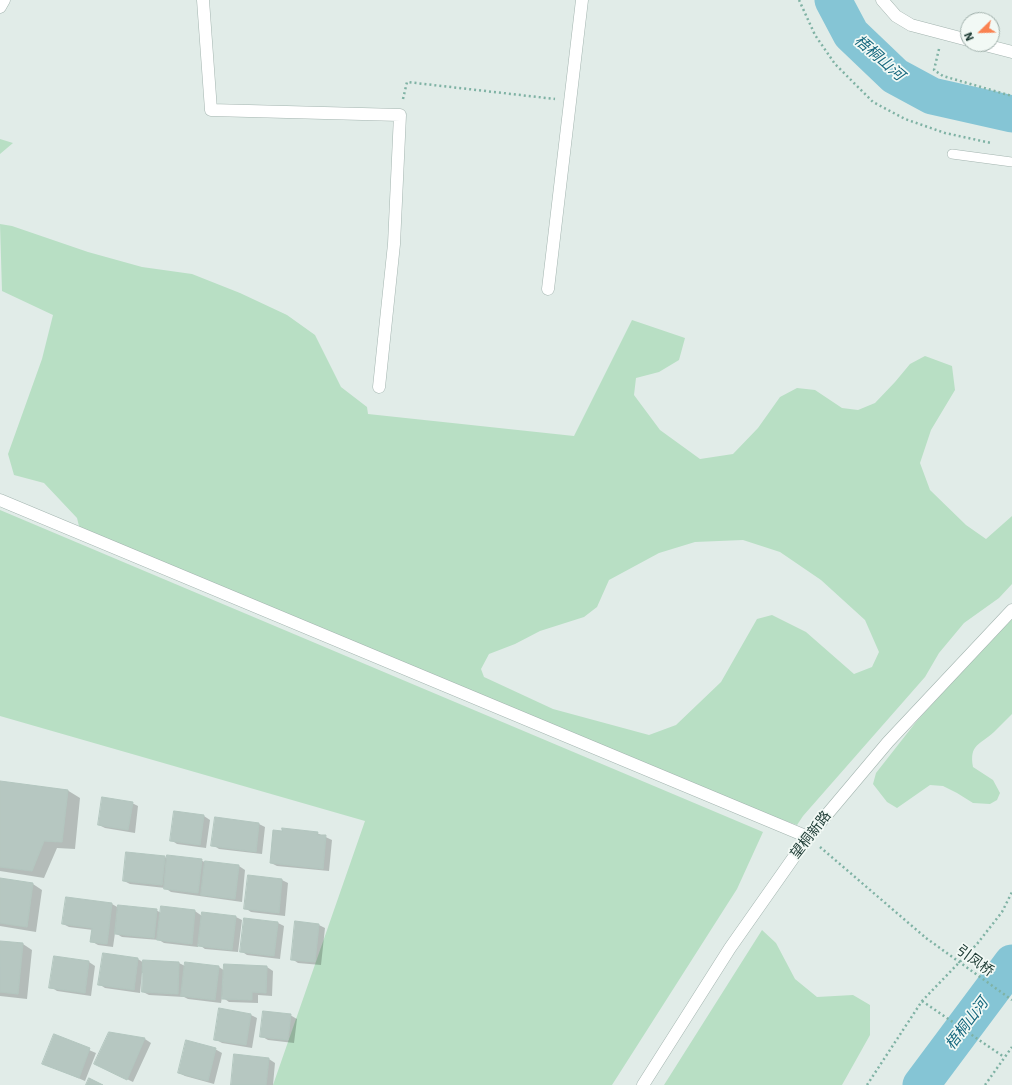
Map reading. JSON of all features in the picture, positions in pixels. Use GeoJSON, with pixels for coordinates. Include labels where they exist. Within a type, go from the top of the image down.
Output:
{"type":"FeatureCollection","features":[{"type":"Feature","properties":{"kind":"street"},"geometry":{"type":"LineString","coordinates":[[0,7],[4,0]]}},
{"type":"Feature","properties":{"kind":"street"},"geometry":{"type":"LineString","coordinates":[[203,0],[211,110],[400,115],[394,244],[378,387]]}},
{"type":"Feature","properties":{"kind":"street"},"geometry":{"type":"LineString","coordinates":[[548,288],[582,0]]}},
{"type":"Feature","properties":{"kind":"street"},"geometry":{"type":"LineString","coordinates":[[882,0],[896,16],[911,25],[960,38]]}},
{"type":"Feature","properties":{"kind":"street"},"geometry":{"type":"LineString","coordinates":[[1000,49],[1012,52]]}},
{"type":"Feature","properties":{"kind":"street"},"geometry":{"type":"LineString","coordinates":[[0,500],[808,837]]}},
{"type":"Feature","properties":{"kind":"street","name":"望桐新路"},"geometry":{"type":"LineString","coordinates":[[643,1085],[730,948],[808,837],[888,742],[1012,610]]}},
{"type":"Feature","properties":{"kind":"lane"},"geometry":{"type":"LineString","coordinates":[[952,154],[1012,162]]}},
{"type":"Feature","properties":{"kind":"path"},"geometry":{"type":"LineString","coordinates":[[799,0],[815,35],[835,64],[873,102],[905,119],[945,133],[997,144]]}},
{"type":"Feature","properties":{"kind":"path"},"geometry":{"type":"LineString","coordinates":[[943,34],[934,70],[943,76],[1012,96]]}},
{"type":"Feature","properties":{"kind":"path"},"geometry":{"type":"LineString","coordinates":[[400,115],[407,82],[570,101]]}},
{"type":"Feature","properties":{"kind":"path","name":"引凤桥"},"geometry":{"type":"LineString","coordinates":[[808,837],[926,938],[1012,1000]]}},
{"type":"Feature","properties":{"kind":"path"},"geometry":{"type":"LineString","coordinates":[[868,1085],[922,1000],[977,944],[1002,912],[1012,892]]}},
{"type":"Feature","properties":{"kind":"path"},"geometry":{"type":"LineString","coordinates":[[922,1000],[1004,1058]]}},
{"type":"Feature","properties":{"kind":"path"},"geometry":{"type":"LineString","coordinates":[[985,1085],[1012,1048]]}},
{"type":"Feature","properties":{"kind":"green space"},"geometry":{"type":"Polygon","coordinates":[[[0,139],[13,143],[0,154],[0,139]]]}},
{"type":"Feature","properties":{"kind":"green space"},"geometry":{"type":"Polygon","coordinates":[[[0,224],[12,226],[88,252],[142,267],[192,274],[240,293],[287,315],[315,335],[341,387],[367,407],[368,414],[574,436],[632,320],[685,338],[679,360],[659,372],[636,378],[634,395],[660,430],[700,459],[733,454],[758,428],[780,397],[797,388],[815,390],[842,408],[858,410],[875,403],[910,364],[925,356],[952,366],[955,390],[931,430],[920,463],[930,490],[966,525],[986,539],[1012,516],[1012,584],[999,598],[964,623],[939,653],[925,677],[803,816],[797,825],[760,812],[80,530],[77,518],[44,483],[14,475],[8,454],[42,359],[53,315],[2,291],[0,224]],[[743,540],[695,542],[659,553],[609,580],[597,607],[584,617],[540,631],[515,644],[489,654],[481,669],[484,677],[553,709],[649,735],[676,725],[721,682],[757,619],[772,615],[806,632],[854,674],[872,667],[879,652],[865,620],[821,580],[780,552],[743,540]]]}},
{"type":"Feature","properties":{"kind":"green space"},"geometry":{"type":"Polygon","coordinates":[[[0,510],[763,832],[737,889],[612,1085],[273,1085],[365,821],[0,716],[0,510]]]}},
{"type":"Feature","properties":{"kind":"green space"},"geometry":{"type":"Polygon","coordinates":[[[1012,616],[1012,714],[974,749],[972,759],[973,767],[993,780],[1000,793],[997,800],[990,804],[973,803],[943,786],[930,785],[897,808],[887,802],[873,784],[876,773],[916,722],[1012,616]]]}},
{"type":"Feature","properties":{"kind":"green space"},"geometry":{"type":"Polygon","coordinates":[[[762,930],[776,943],[795,979],[817,997],[853,995],[870,1005],[870,1035],[842,1085],[664,1085],[762,930]]]}},
{"type":"Feature","properties":{"kind":"building"},"geometry":{"type":"Polygon","coordinates":[[[0,781],[68,790],[62,842],[44,841],[32,871],[0,867],[0,781]]]}},
{"type":"Feature","properties":{"kind":"building"},"geometry":{"type":"Polygon","coordinates":[[[102,797],[133,802],[128,830],[98,825],[102,797]]]}},
{"type":"Feature","properties":{"kind":"building"},"geometry":{"type":"Polygon","coordinates":[[[174,811],[204,815],[200,845],[170,841],[174,811]]]}},
{"type":"Feature","properties":{"kind":"building"},"geometry":{"type":"Polygon","coordinates":[[[215,817],[259,823],[256,852],[211,846],[215,817]]]}},
{"type":"Feature","properties":{"kind":"building"},"geometry":{"type":"Polygon","coordinates":[[[282,828],[318,832],[317,835],[326,835],[323,869],[270,863],[273,830],[282,831],[282,828]]]}},
{"type":"Feature","properties":{"kind":"building"},"geometry":{"type":"Polygon","coordinates":[[[126,852],[165,856],[162,885],[123,881],[126,852]]]}},
{"type":"Feature","properties":{"kind":"building"},"geometry":{"type":"Polygon","coordinates":[[[167,855],[202,859],[198,893],[164,889],[167,855]]]}},
{"type":"Feature","properties":{"kind":"building"},"geometry":{"type":"Polygon","coordinates":[[[205,861],[239,865],[235,899],[201,895],[205,861]]]}},
{"type":"Feature","properties":{"kind":"building"},"geometry":{"type":"Polygon","coordinates":[[[248,875],[282,879],[279,913],[244,909],[248,875]]]}},
{"type":"Feature","properties":{"kind":"building"},"geometry":{"type":"Polygon","coordinates":[[[0,878],[33,883],[27,927],[0,923],[0,878]]]}},
{"type":"Feature","properties":{"kind":"building"},"geometry":{"type":"Polygon","coordinates":[[[66,897],[112,903],[107,944],[90,942],[92,928],[62,924],[66,897]]]}},
{"type":"Feature","properties":{"kind":"building"},"geometry":{"type":"Polygon","coordinates":[[[118,905],[157,909],[154,938],[115,934],[118,905]]]}},
{"type":"Feature","properties":{"kind":"building"},"geometry":{"type":"Polygon","coordinates":[[[161,906],[195,910],[192,944],[157,940],[161,906]]]}},
{"type":"Feature","properties":{"kind":"building"},"geometry":{"type":"Polygon","coordinates":[[[202,912],[236,916],[232,950],[198,946],[202,912]]]}},
{"type":"Feature","properties":{"kind":"building"},"geometry":{"type":"Polygon","coordinates":[[[244,918],[278,922],[274,956],[240,952],[244,918]]]}},
{"type":"Feature","properties":{"kind":"building"},"geometry":{"type":"Polygon","coordinates":[[[295,921],[319,924],[315,962],[291,960],[295,921]]]}},
{"type":"Feature","properties":{"kind":"building"},"geometry":{"type":"Polygon","coordinates":[[[0,941],[23,943],[18,994],[0,992],[0,941]]]}},
{"type":"Feature","properties":{"kind":"building"},"geometry":{"type":"Polygon","coordinates":[[[103,953],[138,958],[134,990],[98,985],[103,953]]]}},
{"type":"Feature","properties":{"kind":"building"},"geometry":{"type":"Polygon","coordinates":[[[54,956],[89,961],[85,993],[49,988],[54,956]]]}},
{"type":"Feature","properties":{"kind":"building"},"geometry":{"type":"Polygon","coordinates":[[[143,960],[179,962],[178,994],[142,992],[143,960]]]}},
{"type":"Feature","properties":{"kind":"building"},"geometry":{"type":"Polygon","coordinates":[[[185,962],[219,966],[215,1000],[181,996],[185,962]]]}},
{"type":"Feature","properties":{"kind":"building"},"geometry":{"type":"Polygon","coordinates":[[[224,964],[267,966],[266,993],[252,992],[252,1000],[222,999],[224,964]]]}},
{"type":"Feature","properties":{"kind":"building"},"geometry":{"type":"Polygon","coordinates":[[[219,1008],[251,1014],[246,1045],[214,1040],[219,1008]]]}},
{"type":"Feature","properties":{"kind":"building"},"geometry":{"type":"Polygon","coordinates":[[[263,1011],[291,1014],[288,1040],[260,1037],[263,1011]]]}},
{"type":"Feature","properties":{"kind":"building"},"geometry":{"type":"Polygon","coordinates":[[[109,1032],[145,1038],[127,1080],[94,1064],[109,1032]]]}},
{"type":"Feature","properties":{"kind":"building"},"geometry":{"type":"Polygon","coordinates":[[[54,1034],[90,1048],[79,1078],[42,1064],[54,1034]]]}},
{"type":"Feature","properties":{"kind":"building"},"geometry":{"type":"Polygon","coordinates":[[[186,1040],[216,1048],[208,1081],[178,1073],[186,1040]]]}},
{"type":"Feature","properties":{"kind":"building"},"geometry":{"type":"Polygon","coordinates":[[[234,1054],[269,1058],[266,1085],[231,1085],[234,1054]]]}},
{"type":"Feature","properties":{"kind":"building"},"geometry":{"type":"Polygon","coordinates":[[[89,1078],[103,1085],[86,1085],[89,1078]]]}},
{"type":"Feature","properties":{"kind":"waterway","name":"梧桐山河"},"geometry":{"type":"LineString","coordinates":[[833,0],[851,34],[895,76],[932,96],[1012,114]]}},
{"type":"Feature","properties":{"kind":"waterway","name":"梧桐山河"},"geometry":{"type":"LineString","coordinates":[[921,1085],[1012,963]]}}]}
